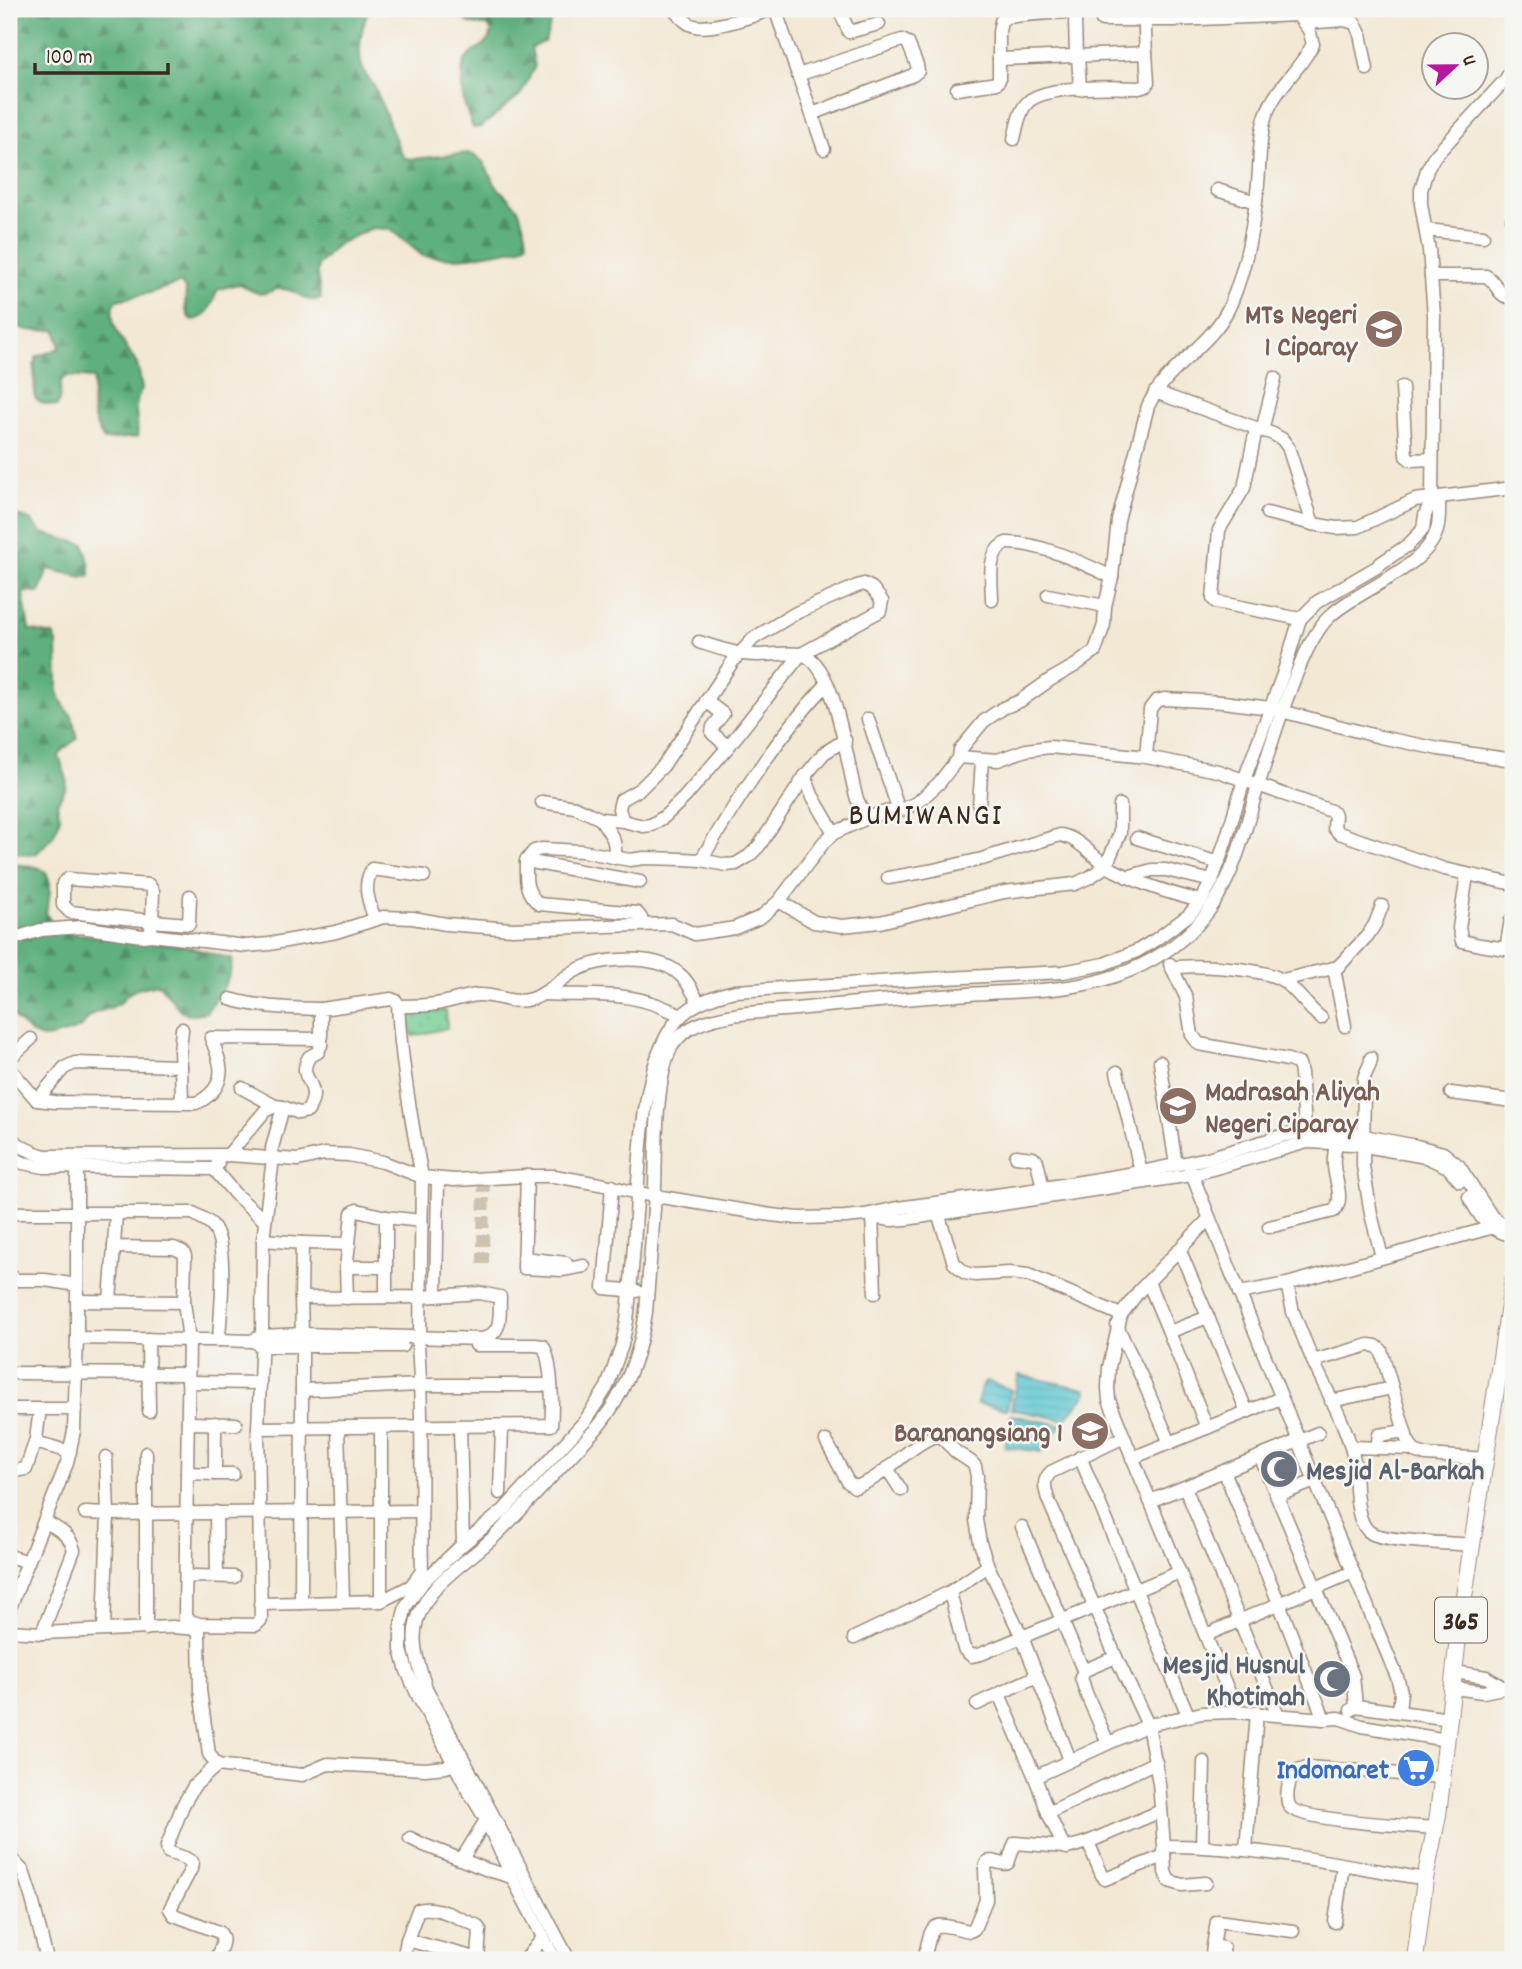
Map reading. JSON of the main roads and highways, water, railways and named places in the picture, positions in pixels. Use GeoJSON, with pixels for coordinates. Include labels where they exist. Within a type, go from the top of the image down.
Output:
{"type":"FeatureCollection","features":[{"type":"Feature","properties":{"kind":"main road","name":"365"},"geometry":{"type":"LineString","coordinates":[[1415,1960],[1425,1879],[1436,1828],[1459,1629],[1513,1280]]}},
{"type":"Feature","properties":{"kind":"water"},"geometry":{"type":"Polygon","coordinates":[[[1019,1375],[1086,1389],[1087,1393],[1065,1420],[1011,1409],[1019,1375]]]}},
{"type":"Feature","properties":{"kind":"water"},"geometry":{"type":"Polygon","coordinates":[[[987,1381],[1011,1390],[1007,1409],[977,1404],[981,1387],[987,1381]]]}},
{"type":"Feature","properties":{"kind":"water"},"geometry":{"type":"Polygon","coordinates":[[[1011,1415],[1061,1425],[1041,1452],[1005,1447],[1011,1415]]]}},
{"type":"Feature","properties":{"kind":"tunnel"},"geometry":{"type":"LineString","coordinates":[[483,1264],[484,1179]]}},
{"type":"Feature","properties":{"kind":"place","name":"MTs Negeri 1 Ciparay"},"geometry":{"type":"Point","coordinates":[1384,329]}},
{"type":"Feature","properties":{"kind":"place","name":"Madrasah Aliyah Negeri Ciparay"},"geometry":{"type":"Point","coordinates":[1178,1106]}},
{"type":"Feature","properties":{"kind":"place","name":"Baranangsiang 1"},"geometry":{"type":"Point","coordinates":[1090,1431]}},
{"type":"Feature","properties":{"kind":"place","name":"Mesjid Al-Barkah"},"geometry":{"type":"Point","coordinates":[1279,1469]}},
{"type":"Feature","properties":{"kind":"place","name":"Mesjid Husnul Khotimah"},"geometry":{"type":"Point","coordinates":[1332,1679]}},
{"type":"Feature","properties":{"kind":"place","name":"Indomaret"},"geometry":{"type":"Point","coordinates":[1416,1768]}},
{"type":"Feature","properties":{"kind":"district","name":"BUMIWANGI"},"geometry":{"type":"Point","coordinates":[926,813]}}]}
